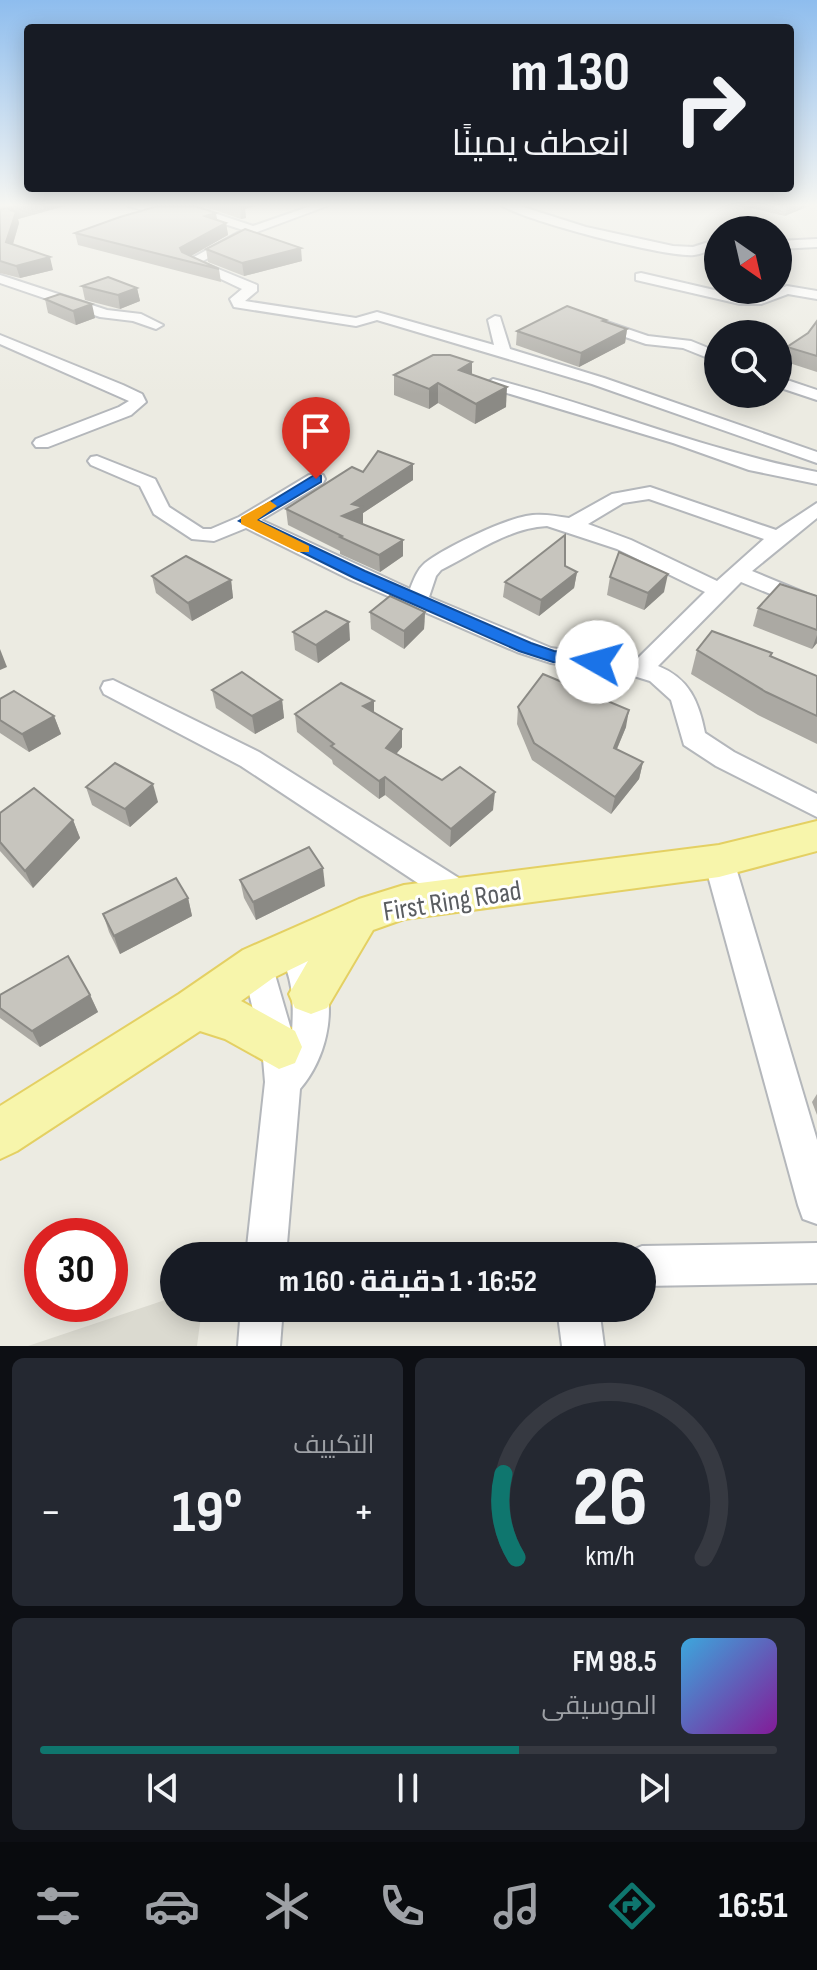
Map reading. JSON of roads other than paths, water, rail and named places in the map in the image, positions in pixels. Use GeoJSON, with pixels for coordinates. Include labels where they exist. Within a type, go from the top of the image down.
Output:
{"type":"FeatureCollection","features":[{"type":"Feature","properties":{"kind":"main road","name":"First Ring Road"},"geometry":{"type":"LineString","coordinates":[[0,1134],[276,955],[393,904],[719,861],[817,836]]}},
{"type":"Feature","properties":{"kind":"main road"},"geometry":{"type":"LineString","coordinates":[[311,994],[359,917]]}},
{"type":"Feature","properties":{"kind":"main road"},"geometry":{"type":"LineString","coordinates":[[195,1009],[237,1021],[281,1064]]}},
{"type":"Feature","properties":{"kind":"street"},"geometry":{"type":"LineString","coordinates":[[207,269],[252,288],[237,299],[239,304],[356,322],[377,316],[598,381],[817,458]]}},
{"type":"Feature","properties":{"kind":"street"},"geometry":{"type":"LineString","coordinates":[[641,277],[740,300],[761,300],[787,290],[817,295]]}},
{"type":"Feature","properties":{"kind":"street"},"geometry":{"type":"LineString","coordinates":[[0,279],[105,314],[136,317],[156,325]]}},
{"type":"Feature","properties":{"kind":"street"},"geometry":{"type":"LineString","coordinates":[[586,319],[635,337],[686,344],[704,351]]}},
{"type":"Feature","properties":{"kind":"street"},"geometry":{"type":"LineString","coordinates":[[495,320],[503,352]]}},
{"type":"Feature","properties":{"kind":"street"},"geometry":{"type":"LineString","coordinates":[[0,339],[136,397],[138,402],[125,411],[42,443]]}},
{"type":"Feature","properties":{"kind":"street"},"geometry":{"type":"LineString","coordinates":[[571,407],[598,381]]}},
{"type":"Feature","properties":{"kind":"street"},"geometry":{"type":"LineString","coordinates":[[493,384],[755,466],[817,478]]}},
{"type":"Feature","properties":{"kind":"street"},"geometry":{"type":"LineString","coordinates":[[792,387],[817,395]]}},
{"type":"Feature","properties":{"kind":"street"},"geometry":{"type":"LineString","coordinates":[[97,461],[148,483],[161,510],[199,535],[214,535],[246,521],[316,479]]}},
{"type":"Feature","properties":{"kind":"street"},"geometry":{"type":"LineString","coordinates":[[574,524],[611,501],[650,493],[777,537]]}},
{"type":"Feature","properties":{"kind":"street"},"geometry":{"type":"LineString","coordinates":[[641,669],[777,537],[817,509]]}},
{"type":"Feature","properties":{"kind":"street"},"geometry":{"type":"LineString","coordinates":[[417,600],[426,574],[434,566],[495,535],[530,521],[547,519],[574,524],[719,590]]}},
{"type":"Feature","properties":{"kind":"street"},"geometry":{"type":"LineString","coordinates":[[246,521],[417,600],[553,656],[641,669],[673,683],[684,698],[693,738],[713,753],[817,806]]}},
{"type":"Feature","properties":{"kind":"street"},"geometry":{"type":"LineString","coordinates":[[740,574],[817,606]]}},
{"type":"Feature","properties":{"kind":"street"},"geometry":{"type":"LineString","coordinates":[[113,688],[250,759],[462,896]]}},
{"type":"Feature","properties":{"kind":"street"},"geometry":{"type":"LineString","coordinates":[[719,861],[817,1205]]}},
{"type":"Feature","properties":{"kind":"street"},"geometry":{"type":"LineString","coordinates":[[276,955],[308,978],[311,994],[306,1053],[281,1064]]}},
{"type":"Feature","properties":{"kind":"street"},"geometry":{"type":"LineString","coordinates":[[267,1242],[281,1064],[276,955]]}},
{"type":"Feature","properties":{"kind":"street"},"geometry":{"type":"LineString","coordinates":[[656,1266],[817,1263]]}},
{"type":"Feature","properties":{"kind":"street"},"geometry":{"type":"LineString","coordinates":[[259,1346],[261,1322]]}},
{"type":"Feature","properties":{"kind":"street"},"geometry":{"type":"LineString","coordinates":[[580,1322],[583,1346]]}}]}
